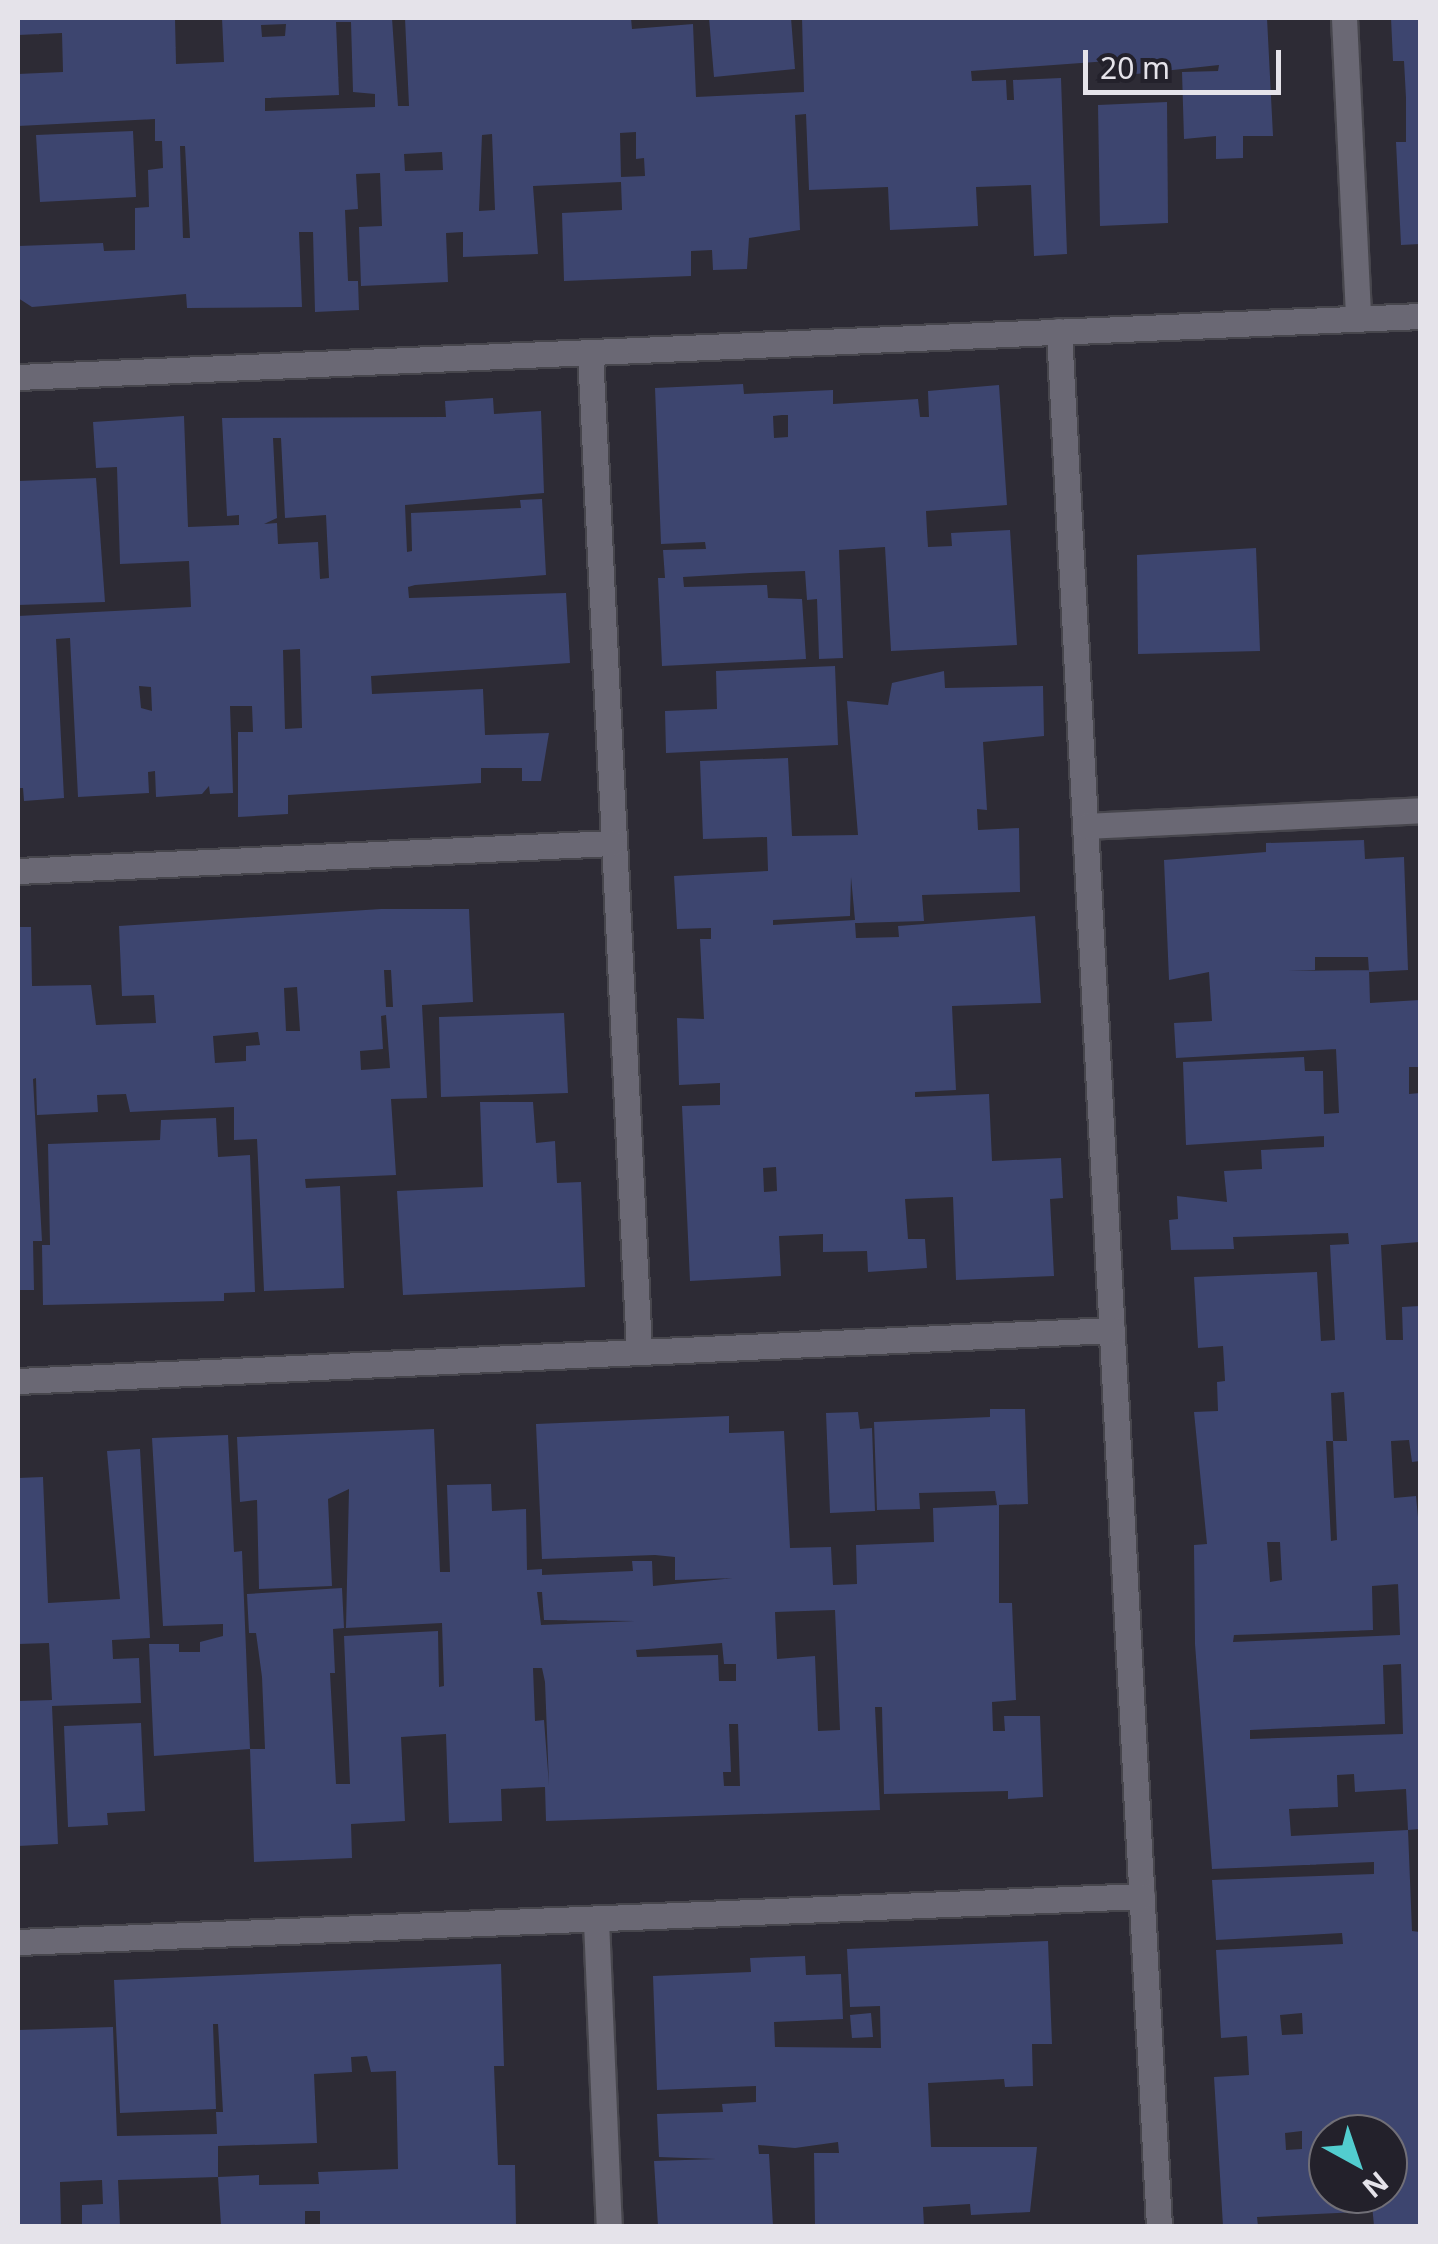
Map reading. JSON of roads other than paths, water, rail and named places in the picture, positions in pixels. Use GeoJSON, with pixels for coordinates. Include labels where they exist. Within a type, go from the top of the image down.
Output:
{"type":"FeatureCollection","features":[{"type":"Feature","properties":{"kind":"street"},"geometry":{"type":"LineString","coordinates":[[1344,18],[1358,319]]}},
{"type":"Feature","properties":{"kind":"street"},"geometry":{"type":"LineString","coordinates":[[18,376],[1420,316]]}},
{"type":"Feature","properties":{"kind":"street"},"geometry":{"type":"LineString","coordinates":[[1060,332],[1159,2226]]}},
{"type":"Feature","properties":{"kind":"street"},"geometry":{"type":"LineString","coordinates":[[590,352],[639,1351]]}},
{"type":"Feature","properties":{"kind":"street"},"geometry":{"type":"LineString","coordinates":[[1086,826],[1420,810]]}},
{"type":"Feature","properties":{"kind":"street"},"geometry":{"type":"LineString","coordinates":[[18,871],[612,844]]}},
{"type":"Feature","properties":{"kind":"street"},"geometry":{"type":"LineString","coordinates":[[18,1381],[1112,1330]]}},
{"type":"Feature","properties":{"kind":"street"},"geometry":{"type":"LineString","coordinates":[[18,1942],[1142,1896]]}},
{"type":"Feature","properties":{"kind":"street"},"geometry":{"type":"LineString","coordinates":[[596,1921],[609,2226]]}}]}
